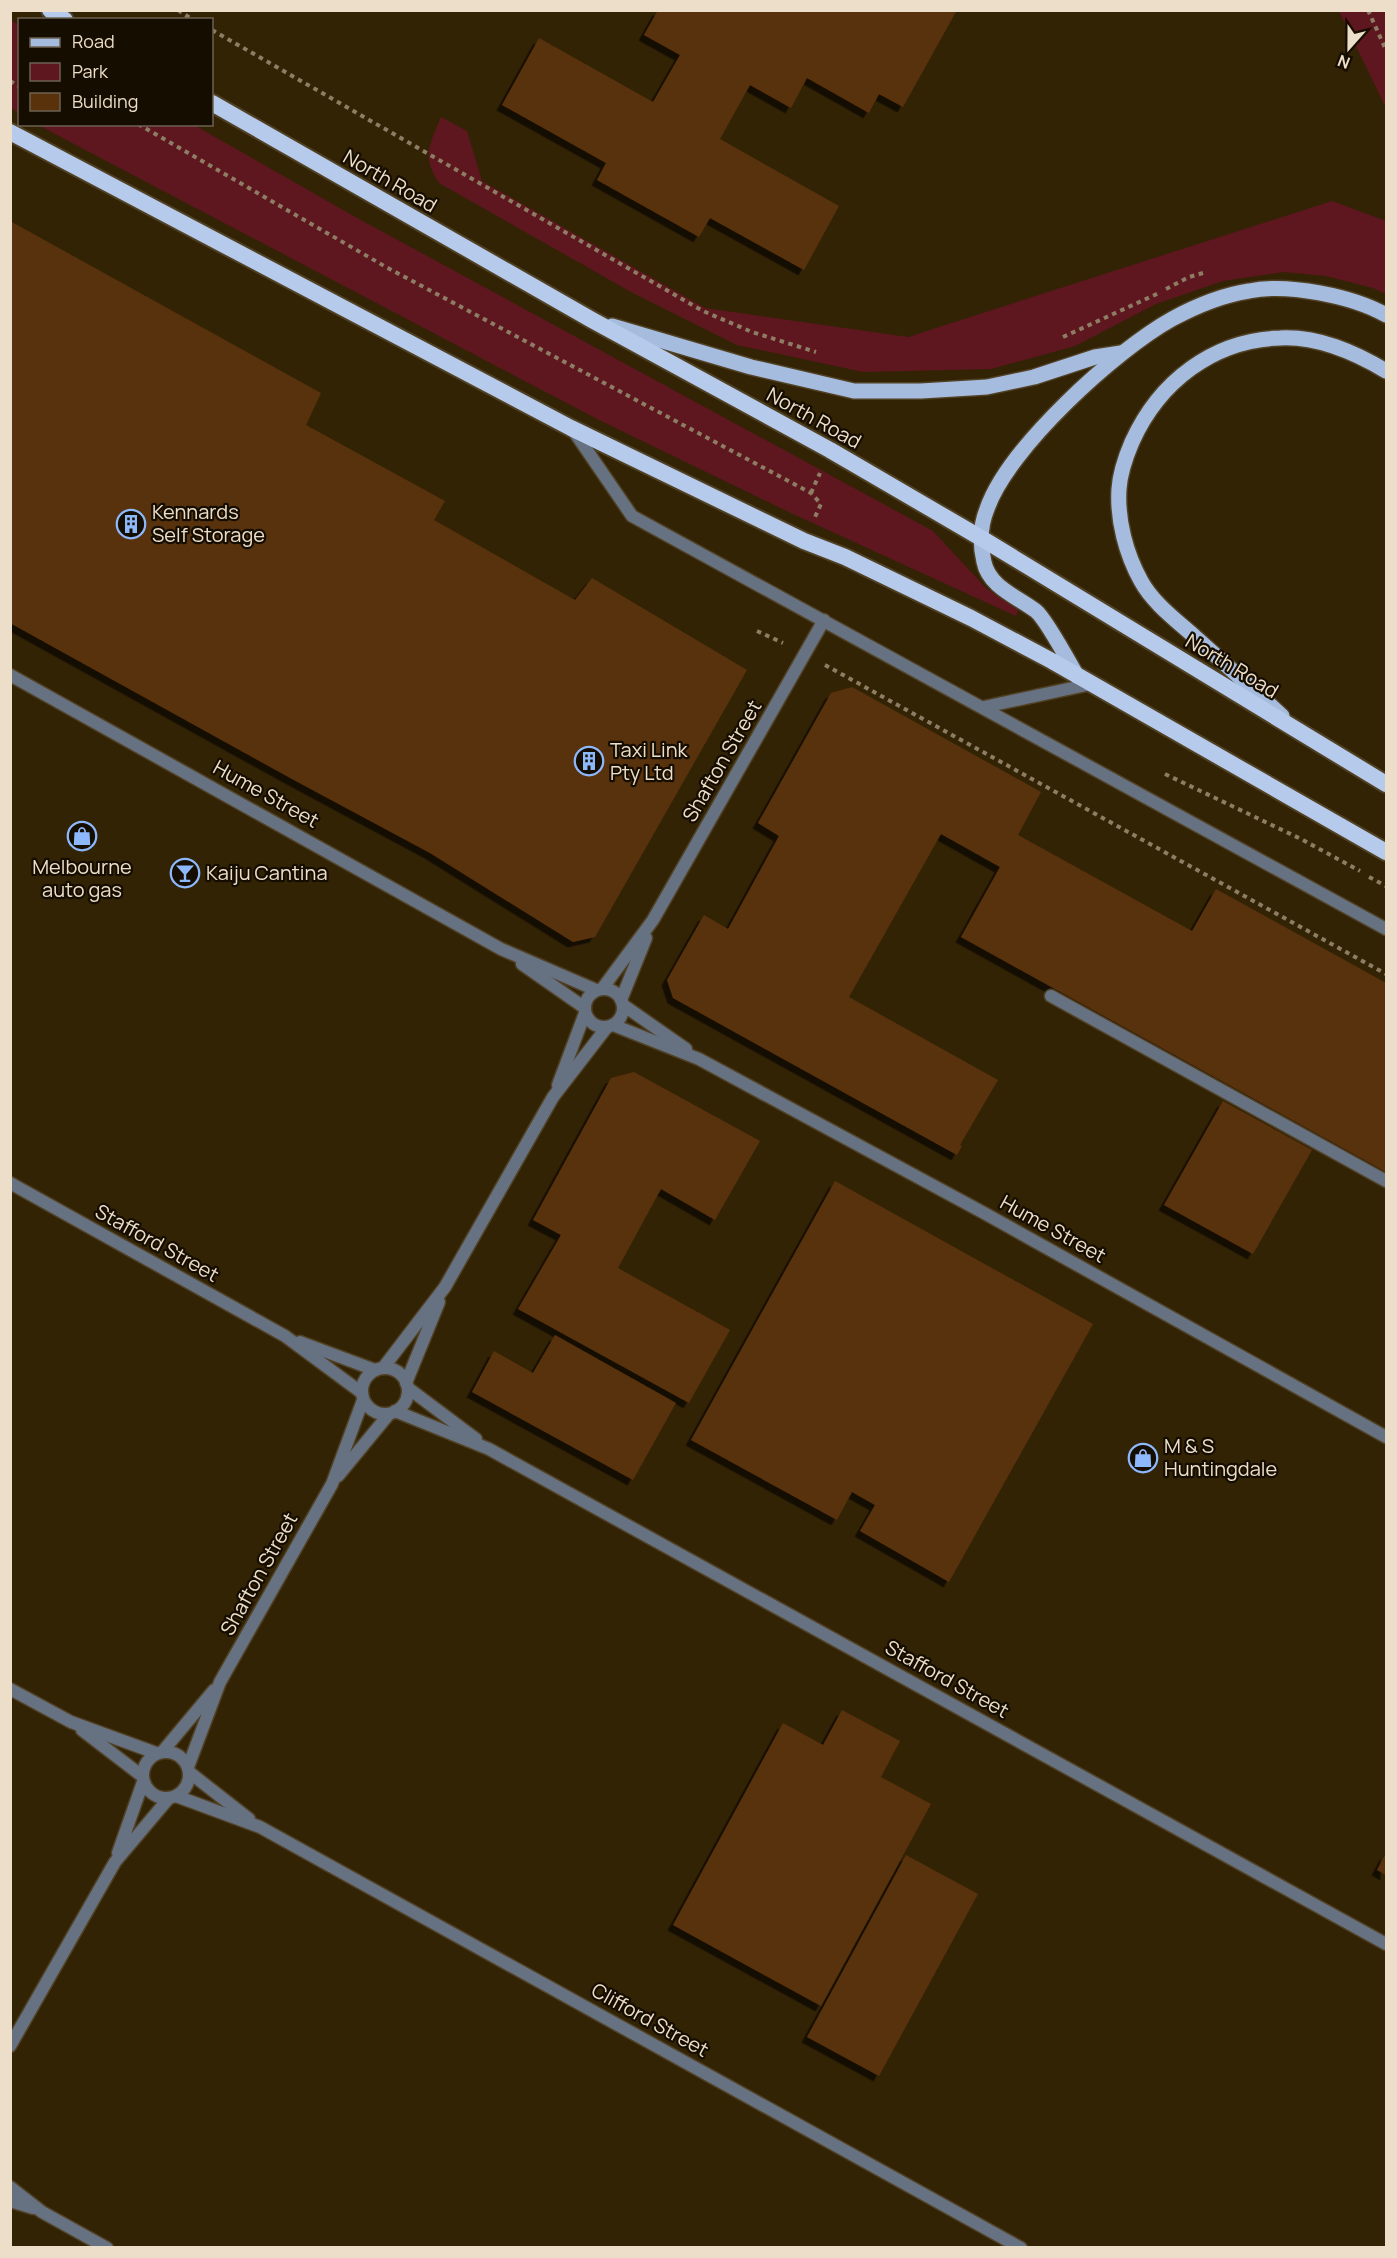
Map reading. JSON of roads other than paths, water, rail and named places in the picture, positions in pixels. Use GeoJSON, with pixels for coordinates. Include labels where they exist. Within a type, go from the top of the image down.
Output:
{"type":"FeatureCollection","features":[{"type":"Feature","properties":{"kind":"highway","name":"North Road"},"geometry":{"type":"LineString","coordinates":[[213,104],[592,320],[830,450],[981,538],[1386,784]]}},
{"type":"Feature","properties":{"kind":"highway"},"geometry":{"type":"LineString","coordinates":[[10,132],[571,428],[804,541],[845,557],[971,618],[1386,852]]}},
{"type":"Feature","properties":{"kind":"main road"},"geometry":{"type":"LineString","coordinates":[[1084,680],[1038,612],[1006,591],[987,573],[984,564],[981,538],[988,505],[997,487],[1021,453],[1064,407],[1121,353],[1173,319],[1200,306],[1251,290],[1286,290],[1333,296],[1376,309],[1386,315]]}},
{"type":"Feature","properties":{"kind":"main road"},"geometry":{"type":"LineString","coordinates":[[592,320],[751,367],[854,391],[921,391],[987,387],[1034,377],[1095,357],[1121,353]]}},
{"type":"Feature","properties":{"kind":"main road"},"geometry":{"type":"LineString","coordinates":[[1298,730],[1169,613],[1142,583],[1129,552],[1120,520],[1119,487],[1122,473],[1137,432],[1153,404],[1164,391],[1191,368],[1224,350],[1265,339],[1298,339],[1319,342],[1356,353],[1386,371]]}},
{"type":"Feature","properties":{"kind":"street"},"geometry":{"type":"LineString","coordinates":[[571,428],[632,516],[1386,929]]}},
{"type":"Feature","properties":{"kind":"street","name":"Shafton Street"},"geometry":{"type":"LineString","coordinates":[[599,990],[653,920],[824,620]]}},
{"type":"Feature","properties":{"kind":"street","name":"Hume Street"},"geometry":{"type":"LineString","coordinates":[[10,675],[501,949],[599,990]]}},
{"type":"Feature","properties":{"kind":"street"},"geometry":{"type":"LineString","coordinates":[[984,707],[1084,680]]}},
{"type":"Feature","properties":{"kind":"street","name":"Shafton Street"},"geometry":{"type":"LineString","coordinates":[[622,1002],[653,920]]}},
{"type":"Feature","properties":{"kind":"street","name":"Hume Street"},"geometry":{"type":"LineString","coordinates":[[501,949],[585,1011]]}},
{"type":"Feature","properties":{"kind":"street"},"geometry":{"type":"LineString","coordinates":[[445,1287],[379,1369],[364,1380],[362,1396],[374,1411],[392,1413],[405,1402],[407,1385],[445,1287],[553,1097],[610,1026],[621,1016],[622,1002],[613,991],[599,990],[587,998],[585,1011],[553,1097]]}},
{"type":"Feature","properties":{"kind":"street"},"geometry":{"type":"LineString","coordinates":[[1052,996],[1386,1180]]}},
{"type":"Feature","properties":{"kind":"street","name":"Hume Street"},"geometry":{"type":"LineString","coordinates":[[622,1002],[699,1059]]}},
{"type":"Feature","properties":{"kind":"street"},"geometry":{"type":"LineString","coordinates":[[585,1011],[587,1018],[596,1026],[610,1026]]}},
{"type":"Feature","properties":{"kind":"street","name":"Hume Street"},"geometry":{"type":"LineString","coordinates":[[610,1026],[699,1059],[984,1213],[1386,1437]]}},
{"type":"Feature","properties":{"kind":"street","name":"Stafford Street"},"geometry":{"type":"LineString","coordinates":[[10,1184],[285,1336],[362,1396]]}},
{"type":"Feature","properties":{"kind":"street","name":"Stafford Street"},"geometry":{"type":"LineString","coordinates":[[285,1336],[379,1369]]}},
{"type":"Feature","properties":{"kind":"street"},"geometry":{"type":"LineString","coordinates":[[379,1369],[397,1371],[407,1385]]}},
{"type":"Feature","properties":{"kind":"street","name":"Stafford Street"},"geometry":{"type":"LineString","coordinates":[[407,1385],[489,1449]]}},
{"type":"Feature","properties":{"kind":"street","name":"Shafton Street"},"geometry":{"type":"LineString","coordinates":[[188,1769],[220,1682],[332,1484],[362,1396]]}},
{"type":"Feature","properties":{"kind":"street","name":"Shafton Street"},"geometry":{"type":"LineString","coordinates":[[332,1484],[392,1413]]}},
{"type":"Feature","properties":{"kind":"street","name":"Stafford Street"},"geometry":{"type":"LineString","coordinates":[[392,1413],[489,1449],[1386,1944]]}},
{"type":"Feature","properties":{"kind":"street","name":"Shafton Street"},"geometry":{"type":"LineString","coordinates":[[160,1752],[220,1682]]}},
{"type":"Feature","properties":{"kind":"street"},"geometry":{"type":"LineString","coordinates":[[10,1689],[71,1722],[160,1752],[178,1755],[188,1769],[186,1785],[172,1797],[115,1862]]}},
{"type":"Feature","properties":{"kind":"street"},"geometry":{"type":"LineString","coordinates":[[71,1722],[143,1779],[153,1794],[160,1798],[172,1797]]}},
{"type":"Feature","properties":{"kind":"street"},"geometry":{"type":"LineString","coordinates":[[10,2046],[115,1862],[143,1779],[146,1763],[160,1752]]}},
{"type":"Feature","properties":{"kind":"street","name":"Clifford Street"},"geometry":{"type":"LineString","coordinates":[[188,1769],[260,1827],[1021,2247]]}},
{"type":"Feature","properties":{"kind":"street","name":"Clifford Street"},"geometry":{"type":"LineString","coordinates":[[172,1797],[260,1827]]}},
{"type":"Feature","properties":{"kind":"street"},"geometry":{"type":"LineString","coordinates":[[10,2187],[42,2212]]}},
{"type":"Feature","properties":{"kind":"street"},"geometry":{"type":"LineString","coordinates":[[10,2200],[42,2212],[107,2247]]}},
{"type":"Feature","properties":{"kind":"place","name":"Kennards Self Storage"},"geometry":{"type":"Point","coordinates":[131,524]}},
{"type":"Feature","properties":{"kind":"place","name":"Taxi Link Pty Ltd"},"geometry":{"type":"Point","coordinates":[589,761]}},
{"type":"Feature","properties":{"kind":"place","name":"Melbourne auto gas"},"geometry":{"type":"Point","coordinates":[82,836]}},
{"type":"Feature","properties":{"kind":"place","name":"Kaiju Cantina"},"geometry":{"type":"Point","coordinates":[185,873]}},
{"type":"Feature","properties":{"kind":"place","name":"M & S Huntingdale"},"geometry":{"type":"Point","coordinates":[1143,1458]}}]}
